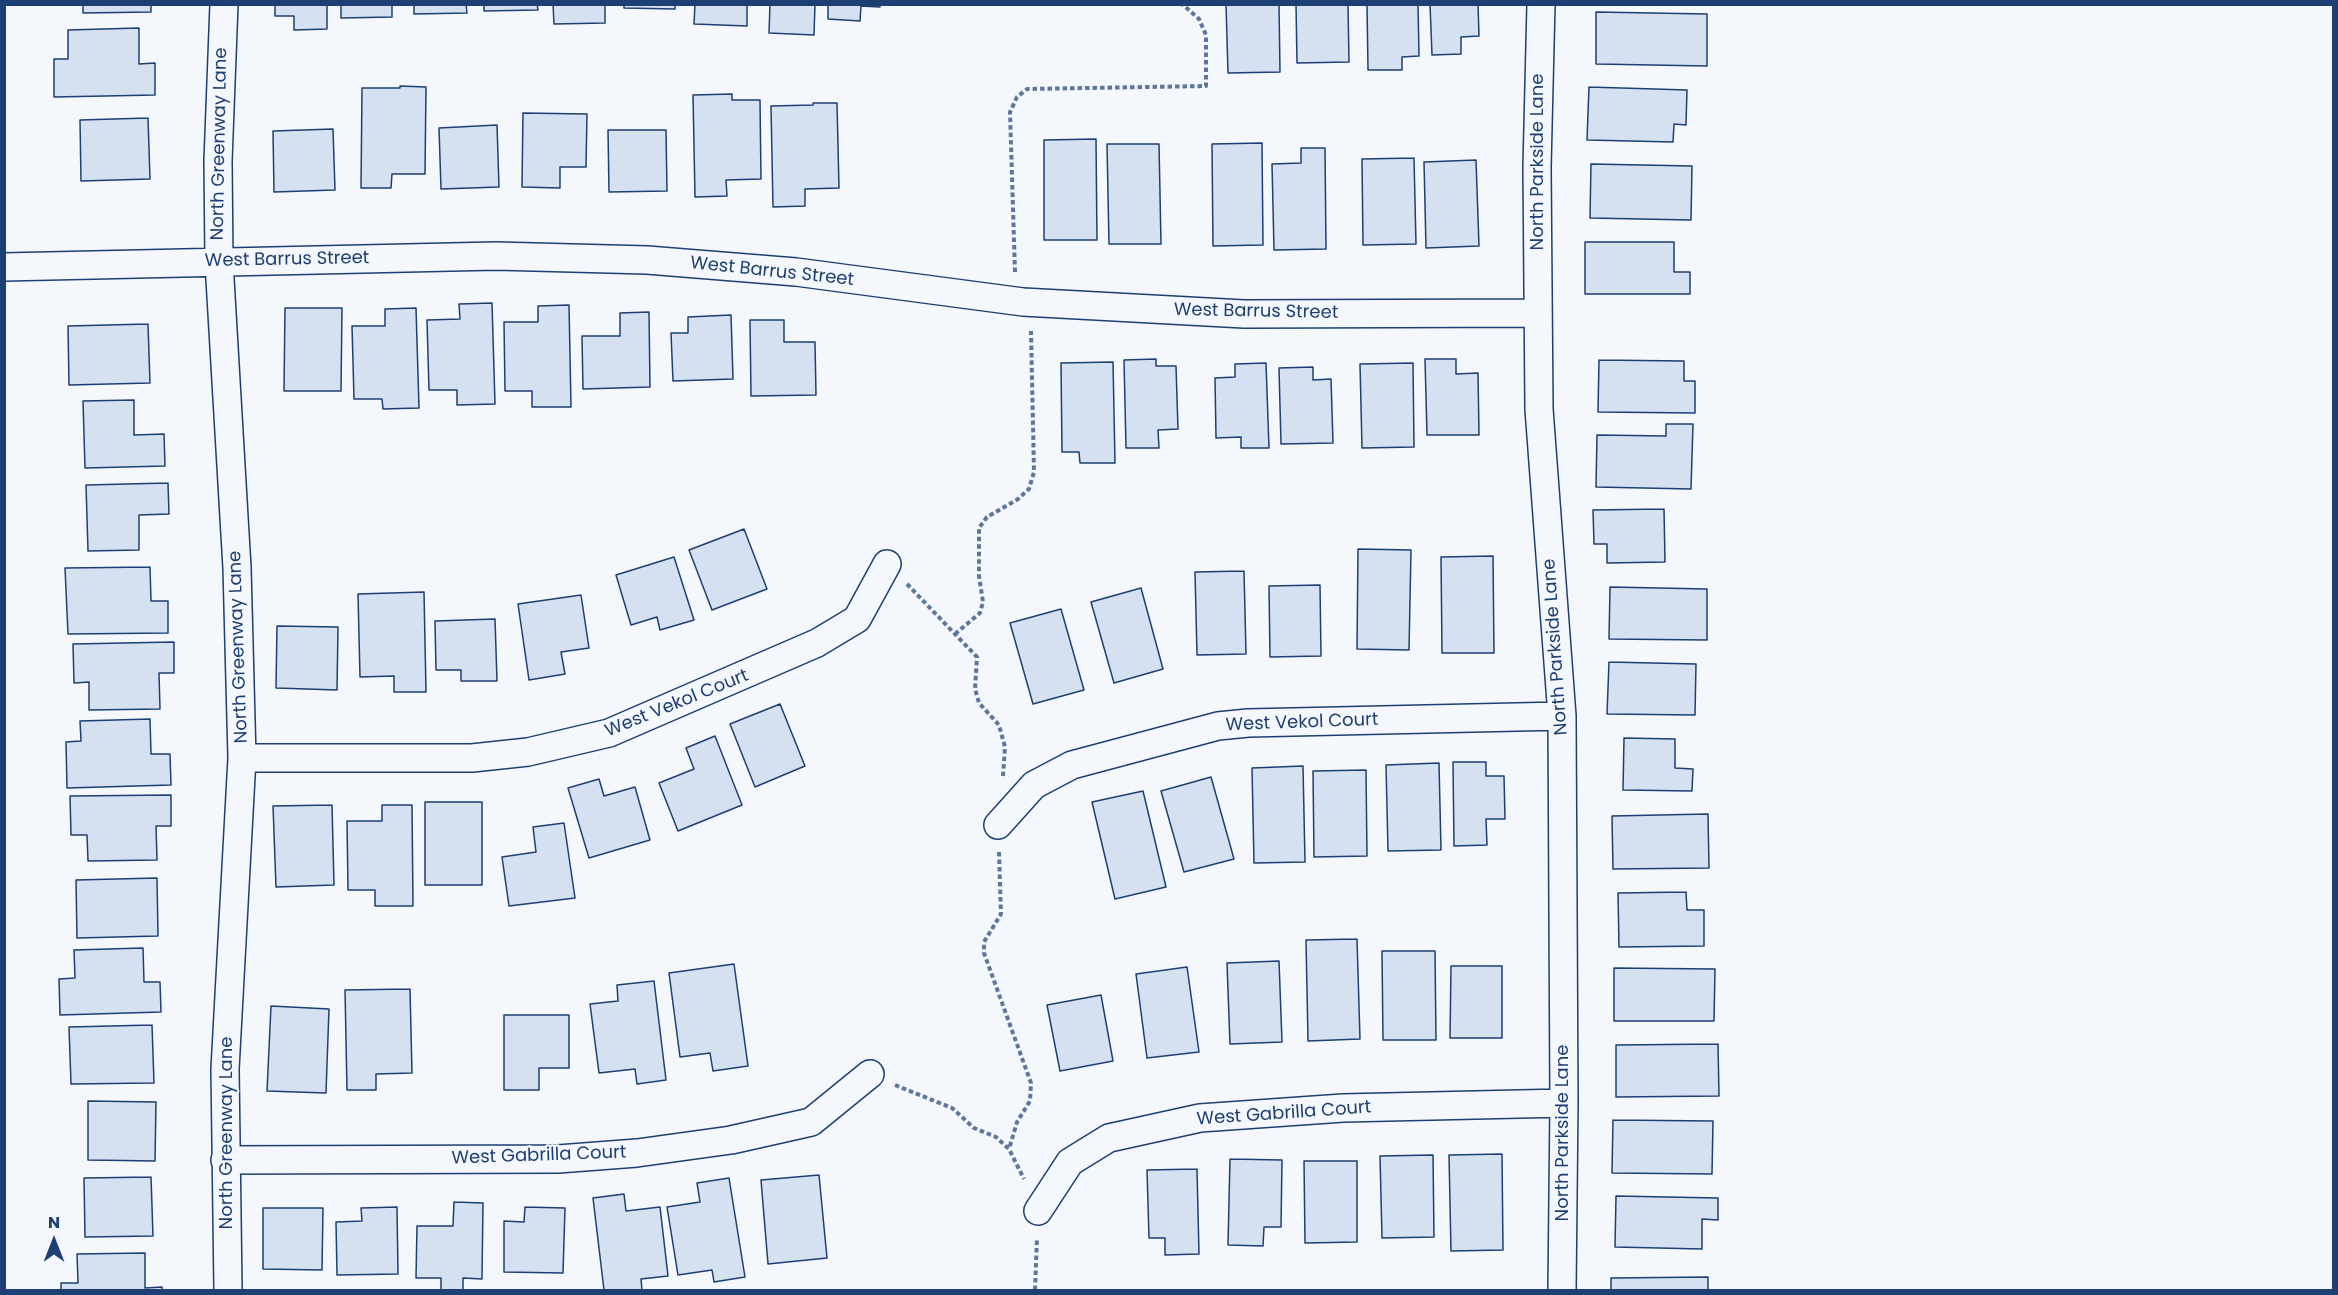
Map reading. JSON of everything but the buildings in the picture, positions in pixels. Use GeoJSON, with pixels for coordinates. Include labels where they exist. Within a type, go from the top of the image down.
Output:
{"type":"FeatureCollection","features":[{"type":"Feature","properties":{"kind":"street","name":"North Greenway Lane"},"geometry":{"type":"LineString","coordinates":[[224,4],[218,150],[219,262],[237,568],[242,758],[225,1069],[228,1290]]}},
{"type":"Feature","properties":{"kind":"street","name":"North Parkside Lane"},"geometry":{"type":"LineString","coordinates":[[1541,4],[1537,167],[1539,409],[1562,716],[1564,1103],[1562,1290]]}},
{"type":"Feature","properties":{"kind":"street","name":"West Barrus Street"},"geometry":{"type":"LineString","coordinates":[[4,267],[496,256],[647,260],[796,272],[1023,302],[1244,314],[1538,313]]}},
{"type":"Feature","properties":{"kind":"street","name":"West Vekol Court"},"geometry":{"type":"LineString","coordinates":[[242,758],[472,758],[528,752],[609,733],[817,644],[857,619],[887,564]]}},
{"type":"Feature","properties":{"kind":"street","name":"West Vekol Court"},"geometry":{"type":"LineString","coordinates":[[998,825],[1034,785],[1072,765],[1218,726],[1248,723],[1562,716]]}},
{"type":"Feature","properties":{"kind":"street","name":"West Gabrilla Court"},"geometry":{"type":"LineString","coordinates":[[225,1160],[558,1159],[649,1151],[731,1140],[811,1122],[870,1074]]}},
{"type":"Feature","properties":{"kind":"street","name":"West Gabrilla Court"},"geometry":{"type":"LineString","coordinates":[[1038,1211],[1070,1162],[1110,1138],[1200,1118],[1343,1108],[1564,1103]]}},
{"type":"Feature","properties":{"kind":"path"},"geometry":{"type":"LineString","coordinates":[[870,1074],[952,1108],[974,1128],[996,1137],[1009,1149],[1038,1211],[1035,1290]]}}]}
